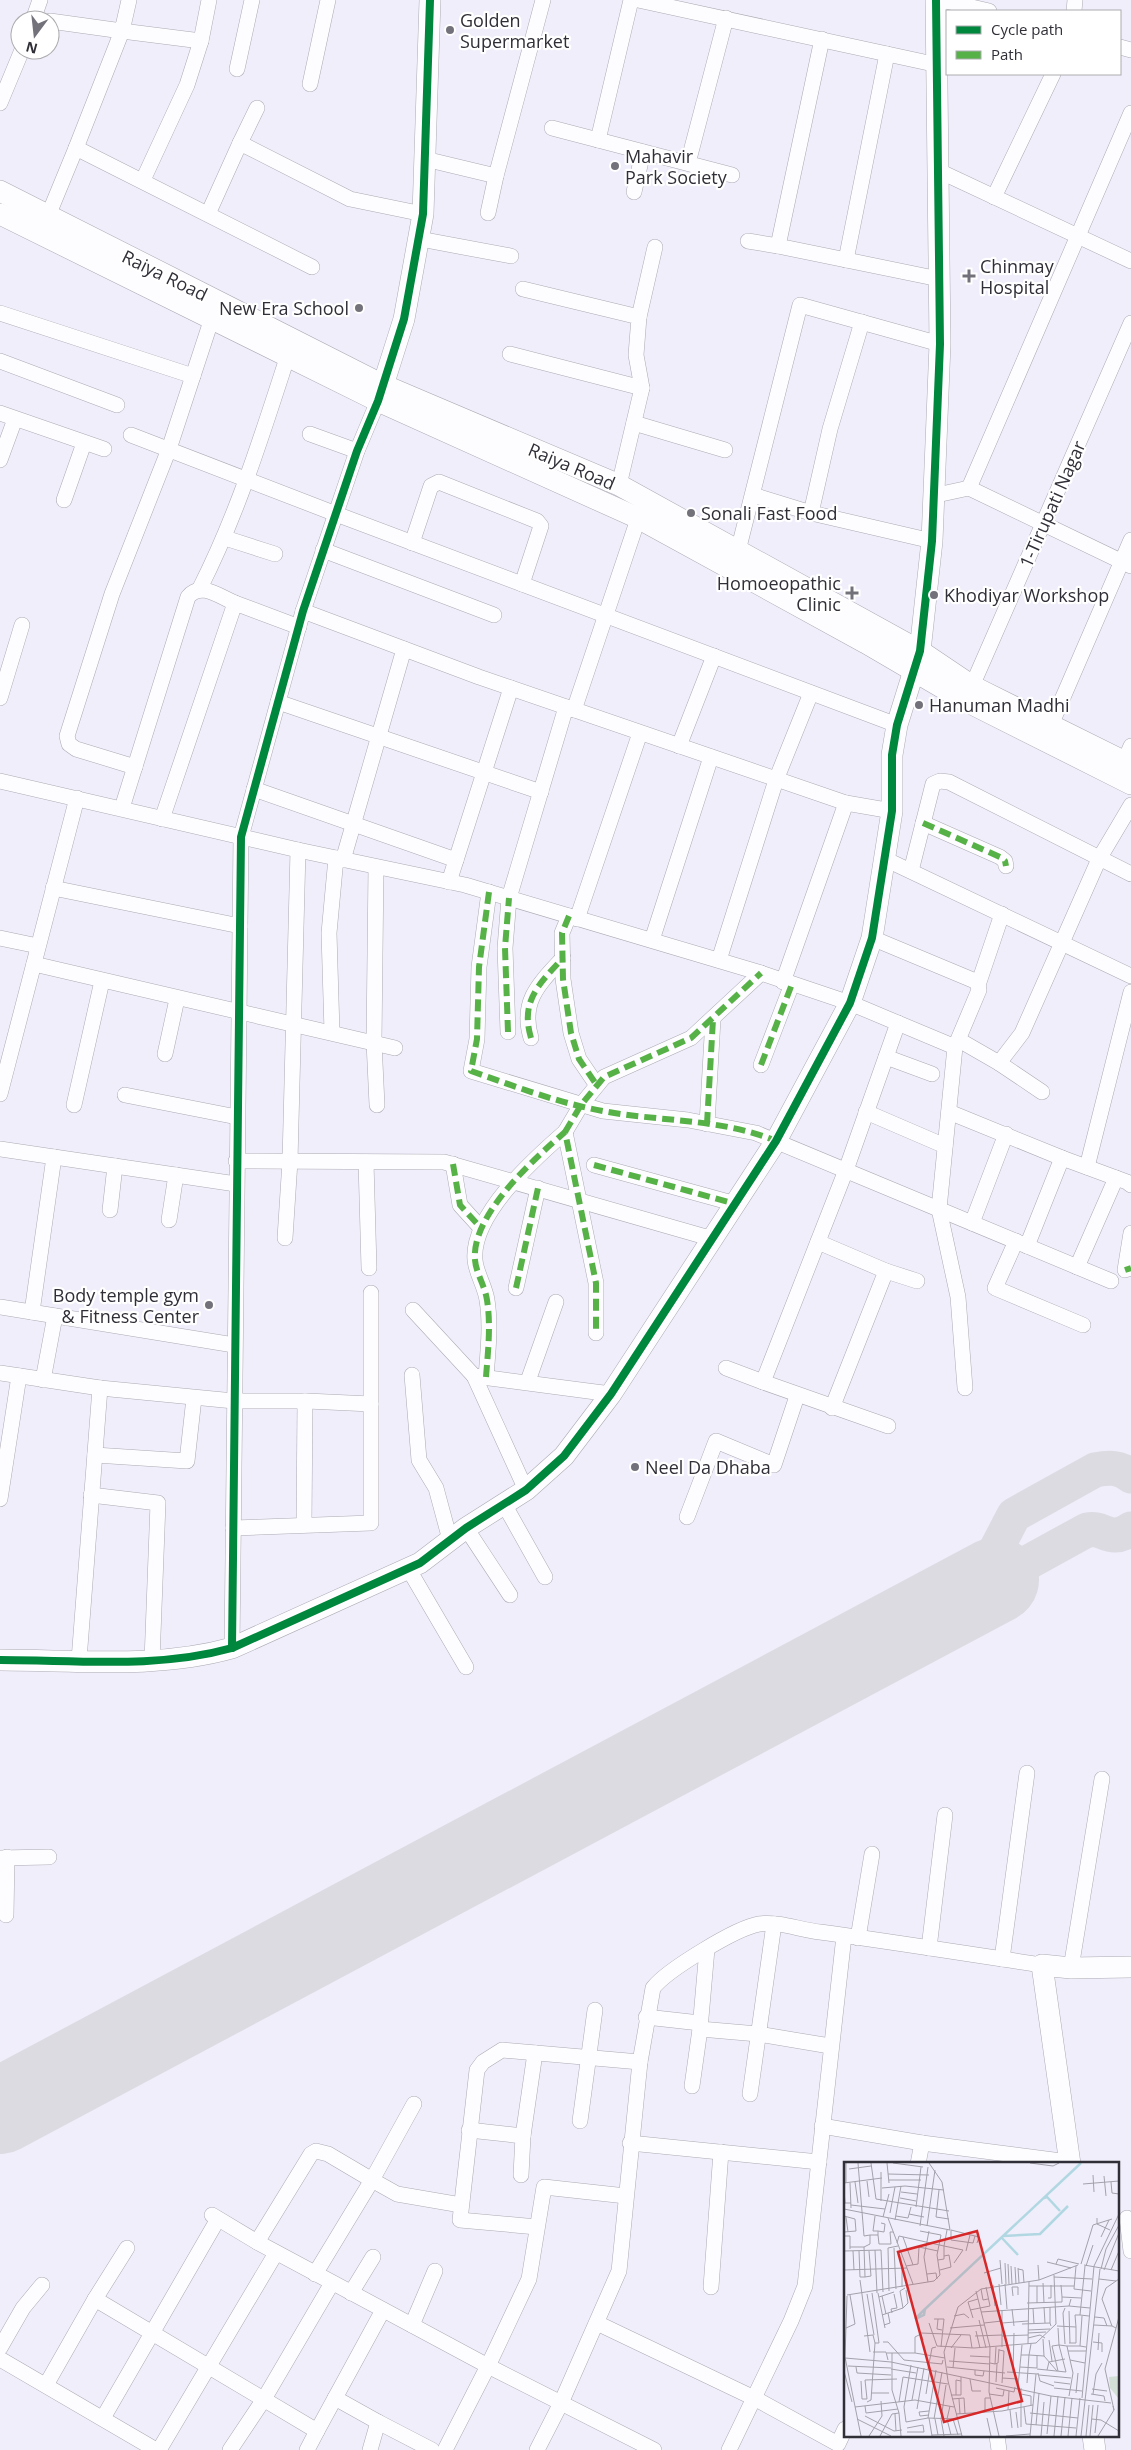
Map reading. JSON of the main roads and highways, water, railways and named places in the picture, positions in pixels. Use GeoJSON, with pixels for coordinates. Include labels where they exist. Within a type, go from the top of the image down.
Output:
{"type":"FeatureCollection","features":[{"type":"Feature","properties":{"kind":"place","name":"Golden Supermarket"},"geometry":{"type":"Point","coordinates":[450,30]}},
{"type":"Feature","properties":{"kind":"place","name":"Mahavir Park Society"},"geometry":{"type":"Point","coordinates":[615,166]}},
{"type":"Feature","properties":{"kind":"place","name":"Chinmay Hospital"},"geometry":{"type":"Point","coordinates":[969,276]}},
{"type":"Feature","properties":{"kind":"place","name":"New Era School"},"geometry":{"type":"Point","coordinates":[359,308]}},
{"type":"Feature","properties":{"kind":"place","name":"Sonali Fast Food"},"geometry":{"type":"Point","coordinates":[691,513]}},
{"type":"Feature","properties":{"kind":"place","name":"Homoeopathic Clinic"},"geometry":{"type":"Point","coordinates":[852,593]}},
{"type":"Feature","properties":{"kind":"place","name":"Khodiyar Workshop"},"geometry":{"type":"Point","coordinates":[934,595]}},
{"type":"Feature","properties":{"kind":"place","name":"Hanuman Madhi"},"geometry":{"type":"Point","coordinates":[919,705]}},
{"type":"Feature","properties":{"kind":"place","name":"Body temple gym & Fitness Center"},"geometry":{"type":"Point","coordinates":[209,1305]}},
{"type":"Feature","properties":{"kind":"place","name":"Neel Da Dhaba"},"geometry":{"type":"Point","coordinates":[635,1467]}}]}
